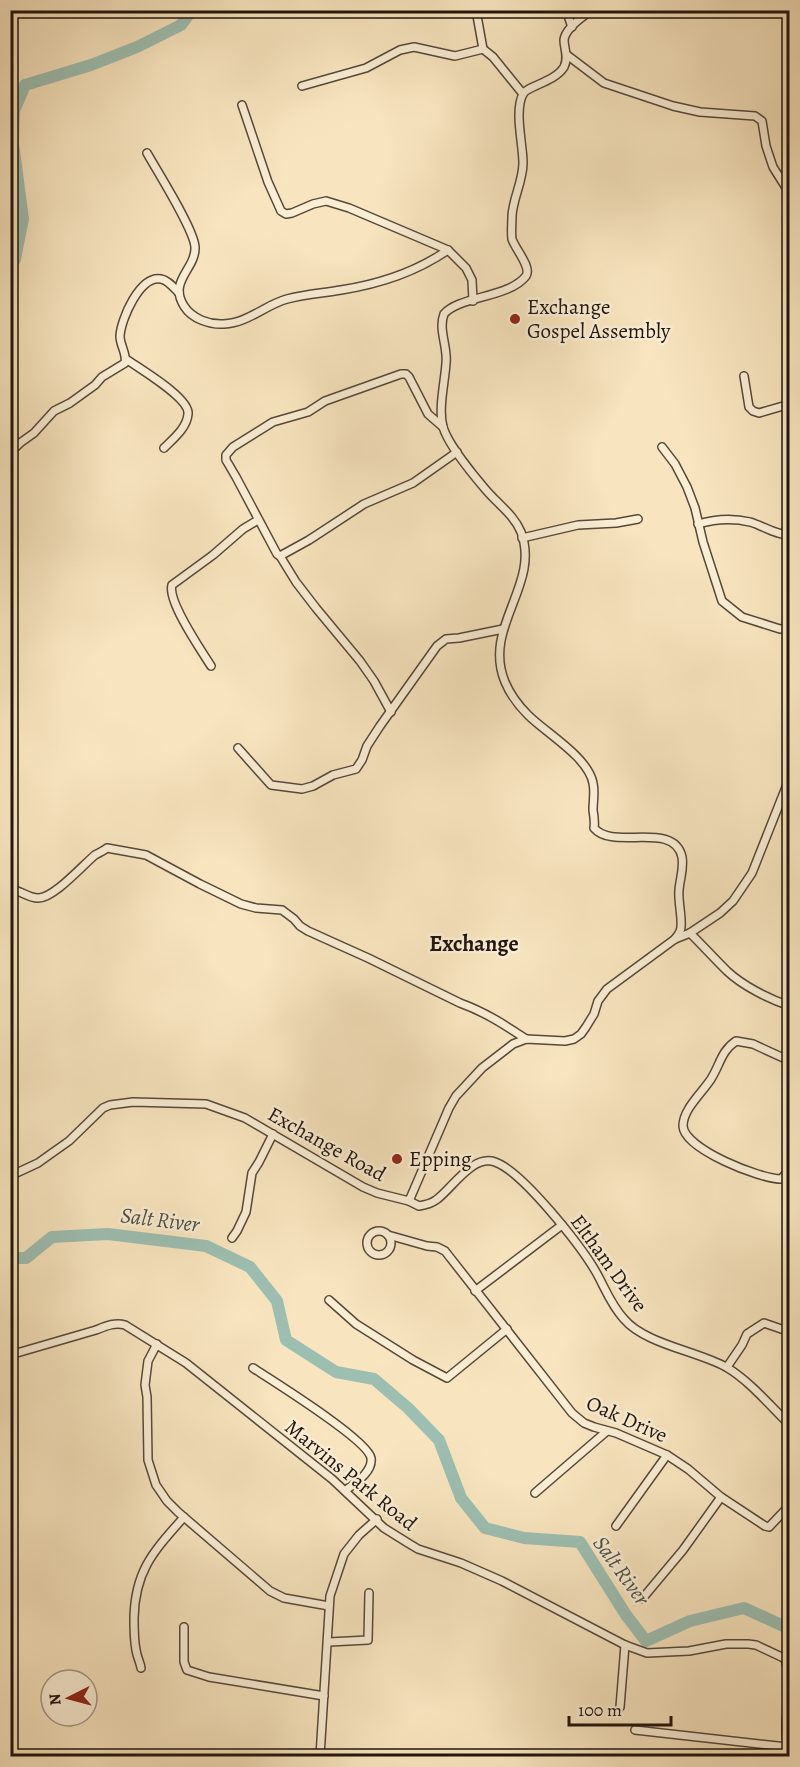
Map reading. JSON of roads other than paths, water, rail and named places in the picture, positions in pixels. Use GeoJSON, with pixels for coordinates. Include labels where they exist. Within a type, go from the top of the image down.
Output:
{"type":"FeatureCollection","features":[{"type":"Feature","properties":{"kind":"street"},"geometry":{"type":"LineString","coordinates":[[476,10],[483,49],[493,57],[523,94]]}},
{"type":"Feature","properties":{"kind":"street"},"geometry":{"type":"LineString","coordinates":[[566,10],[572,27]]}},
{"type":"Feature","properties":{"kind":"street"},"geometry":{"type":"LineString","coordinates":[[443,427],[443,393],[447,356],[442,332],[442,318],[447,310],[508,288],[528,272],[512,235],[513,206],[522,177],[519,115],[523,94],[548,81],[565,65],[567,55],[564,38],[572,27],[592,10]]}},
{"type":"Feature","properties":{"kind":"street"},"geometry":{"type":"LineString","coordinates":[[302,86],[366,68],[400,50],[414,47],[455,56],[483,49]]}},
{"type":"Feature","properties":{"kind":"street"},"geometry":{"type":"LineString","coordinates":[[567,55],[604,83],[673,106],[700,112],[755,116],[762,122],[766,146],[773,167],[789,194]]}},
{"type":"Feature","properties":{"kind":"street"},"geometry":{"type":"LineString","coordinates":[[242,105],[268,182],[281,211],[286,214],[292,213],[326,201],[349,208],[447,250],[466,268],[472,280],[473,301]]}},
{"type":"Feature","properties":{"kind":"street"},"geometry":{"type":"LineString","coordinates":[[147,153],[187,226],[195,246],[179,293]]}},
{"type":"Feature","properties":{"kind":"street"},"geometry":{"type":"LineString","coordinates":[[164,448],[181,429],[188,417],[185,403],[126,359],[120,340],[120,333],[136,295],[145,284],[154,278],[164,279],[179,293],[186,309],[196,318],[211,323],[235,323],[288,298],[344,290],[404,274],[419,268],[447,250]]}},
{"type":"Feature","properties":{"kind":"street"},"geometry":{"type":"LineString","coordinates":[[10,453],[34,433],[54,411],[70,403],[95,385],[102,377],[125,363],[126,359]]}},
{"type":"Feature","properties":{"kind":"street"},"geometry":{"type":"LineString","coordinates":[[391,712],[360,661],[309,600],[277,554],[226,460],[226,456],[233,447],[273,422],[308,412],[326,401],[406,374],[412,381],[428,414],[443,427],[457,452],[487,491],[507,511],[522,538],[524,560],[522,578],[503,629],[499,650],[500,667],[507,685],[529,716],[574,755],[588,772],[593,782],[594,828],[597,831],[604,835],[617,837],[669,841],[674,843],[679,850],[683,870],[679,890],[681,929],[675,939]]}},
{"type":"Feature","properties":{"kind":"street"},"geometry":{"type":"LineString","coordinates":[[744,376],[749,407],[753,411],[759,413],[789,404]]}},
{"type":"Feature","properties":{"kind":"street"},"geometry":{"type":"LineString","coordinates":[[662,447],[675,464],[687,487],[722,601],[742,617],[780,629],[789,628]]}},
{"type":"Feature","properties":{"kind":"street"},"geometry":{"type":"LineString","coordinates":[[280,556],[364,504],[413,483],[457,452]]}},
{"type":"Feature","properties":{"kind":"street"},"geometry":{"type":"LineString","coordinates":[[522,538],[578,525],[638,519]]}},
{"type":"Feature","properties":{"kind":"street"},"geometry":{"type":"LineString","coordinates":[[698,524],[710,520],[729,519],[750,522],[781,535],[789,535]]}},
{"type":"Feature","properties":{"kind":"street"},"geometry":{"type":"LineString","coordinates":[[211,666],[172,598],[172,585],[213,555],[243,529],[258,520]]}},
{"type":"Feature","properties":{"kind":"street"},"geometry":{"type":"LineString","coordinates":[[238,748],[271,785],[302,789],[333,775],[356,769],[364,757],[367,746],[437,646],[446,639],[503,629]]}},
{"type":"Feature","properties":{"kind":"street"},"geometry":{"type":"LineString","coordinates":[[10,889],[41,898],[90,862],[96,854],[107,848],[146,855],[241,904],[282,910],[308,931],[460,1003],[476,1008],[526,1039],[565,1041],[581,1034],[594,1014],[598,1001],[608,989],[675,939],[690,933],[720,914],[734,901],[752,873],[789,777]]}},
{"type":"Feature","properties":{"kind":"street"},"geometry":{"type":"LineString","coordinates":[[690,933],[741,982],[789,1006]]}},
{"type":"Feature","properties":{"kind":"street","name":"Exchange Road"},"geometry":{"type":"LineString","coordinates":[[10,1176],[45,1158],[69,1141],[103,1108],[118,1103],[210,1104],[245,1118],[363,1187],[408,1201],[456,1096],[482,1068],[513,1044],[526,1039]]}},
{"type":"Feature","properties":{"kind":"street"},"geometry":{"type":"LineString","coordinates":[[789,1060],[753,1044],[736,1041],[728,1046],[710,1081],[690,1108],[683,1127],[684,1132],[693,1142],[736,1167],[770,1179],[781,1179],[789,1169]]}},
{"type":"Feature","properties":{"kind":"street"},"geometry":{"type":"LineString","coordinates":[[232,1238],[246,1212],[252,1173],[260,1162],[273,1134]]}},
{"type":"Feature","properties":{"kind":"street","name":"Eltham Drive"},"geometry":{"type":"LineString","coordinates":[[408,1201],[419,1206],[436,1200],[472,1167],[482,1162],[494,1162],[524,1184],[562,1224],[595,1271],[612,1304],[630,1324],[650,1336],[727,1367],[789,1425]]}},
{"type":"Feature","properties":{"kind":"street"},"geometry":{"type":"LineString","coordinates":[[475,1291],[562,1224]]}},
{"type":"Feature","properties":{"kind":"street"},"geometry":{"type":"LineString","coordinates":[[390,1245],[388,1235],[379,1231],[373,1233],[368,1240],[368,1247],[372,1252],[378,1254],[385,1253],[390,1245],[400,1239]]}},
{"type":"Feature","properties":{"kind":"street","name":"Oak Drive"},"geometry":{"type":"LineString","coordinates":[[388,1235],[445,1251],[572,1413],[584,1423],[627,1437],[667,1455],[688,1469],[720,1497],[765,1526],[769,1527],[773,1524],[789,1505]]}},
{"type":"Feature","properties":{"kind":"street"},"geometry":{"type":"LineString","coordinates":[[329,1300],[356,1324],[413,1360],[447,1378],[507,1329]]}},
{"type":"Feature","properties":{"kind":"street"},"geometry":{"type":"LineString","coordinates":[[727,1367],[747,1334],[764,1323],[789,1332]]}},
{"type":"Feature","properties":{"kind":"street","name":"Marvins Park Road"},"geometry":{"type":"LineString","coordinates":[[10,1355],[118,1324],[128,1326],[186,1363],[346,1490],[384,1528],[418,1549],[461,1563],[502,1581],[625,1645],[647,1653],[689,1651],[726,1644],[748,1644],[756,1645],[788,1660]]}},
{"type":"Feature","properties":{"kind":"street"},"geometry":{"type":"LineString","coordinates":[[157,1344],[148,1362],[145,1385],[147,1460],[156,1485],[167,1501],[184,1517],[270,1591],[284,1598],[329,1606]]}},
{"type":"Feature","properties":{"kind":"street"},"geometry":{"type":"LineString","coordinates":[[253,1368],[360,1442],[369,1452],[371,1463],[368,1471],[346,1490]]}},
{"type":"Feature","properties":{"kind":"street"},"geometry":{"type":"LineString","coordinates":[[535,1493],[607,1431]]}},
{"type":"Feature","properties":{"kind":"street"},"geometry":{"type":"LineString","coordinates":[[616,1526],[667,1455]]}},
{"type":"Feature","properties":{"kind":"street"},"geometry":{"type":"LineString","coordinates":[[642,1599],[683,1550],[720,1497]]}},
{"type":"Feature","properties":{"kind":"street"},"geometry":{"type":"LineString","coordinates":[[141,1668],[136,1653],[134,1634],[134,1608],[139,1579],[157,1548],[184,1517]]}},
{"type":"Feature","properties":{"kind":"street"},"geometry":{"type":"LineString","coordinates":[[320,1756],[329,1642],[330,1596],[344,1554],[359,1535],[377,1519]]}},
{"type":"Feature","properties":{"kind":"street"},"geometry":{"type":"LineString","coordinates":[[329,1642],[368,1640],[369,1593]]}},
{"type":"Feature","properties":{"kind":"street"},"geometry":{"type":"LineString","coordinates":[[184,1627],[184,1662],[187,1670],[209,1677],[324,1696]]}},
{"type":"Feature","properties":{"kind":"street"},"geometry":{"type":"LineString","coordinates":[[620,1707],[625,1645]]}},
{"type":"Feature","properties":{"kind":"street"},"geometry":{"type":"LineString","coordinates":[[785,1756],[788,1751],[788,1660]]}},
{"type":"Feature","properties":{"kind":"street"},"geometry":{"type":"LineString","coordinates":[[635,1730],[788,1751]]}},
{"type":"Feature","properties":{"kind":"waterway"},"geometry":{"type":"LineString","coordinates":[[10,269],[15,259],[23,219],[13,143],[14,111],[25,85],[91,65],[137,47],[181,25],[192,10]]}},
{"type":"Feature","properties":{"kind":"waterway","name":"Salt River"},"geometry":{"type":"LineString","coordinates":[[10,1258],[26,1258],[52,1237],[108,1234],[206,1246],[250,1267],[277,1301],[286,1340],[336,1372],[374,1379],[408,1408],[439,1440],[461,1498],[485,1528],[524,1538],[580,1542],[626,1615],[646,1641],[690,1621],[744,1608],[790,1629]]}},
{"type":"Feature","properties":{"kind":"place","name":"Exchange Gospel Assembly"},"geometry":{"type":"Point","coordinates":[515,319]}},
{"type":"Feature","properties":{"kind":"place","name":"Epping"},"geometry":{"type":"Point","coordinates":[397,1159]}},
{"type":"Feature","properties":{"kind":"district","name":"Exchange"},"geometry":{"type":"Point","coordinates":[474,943]}}]}
